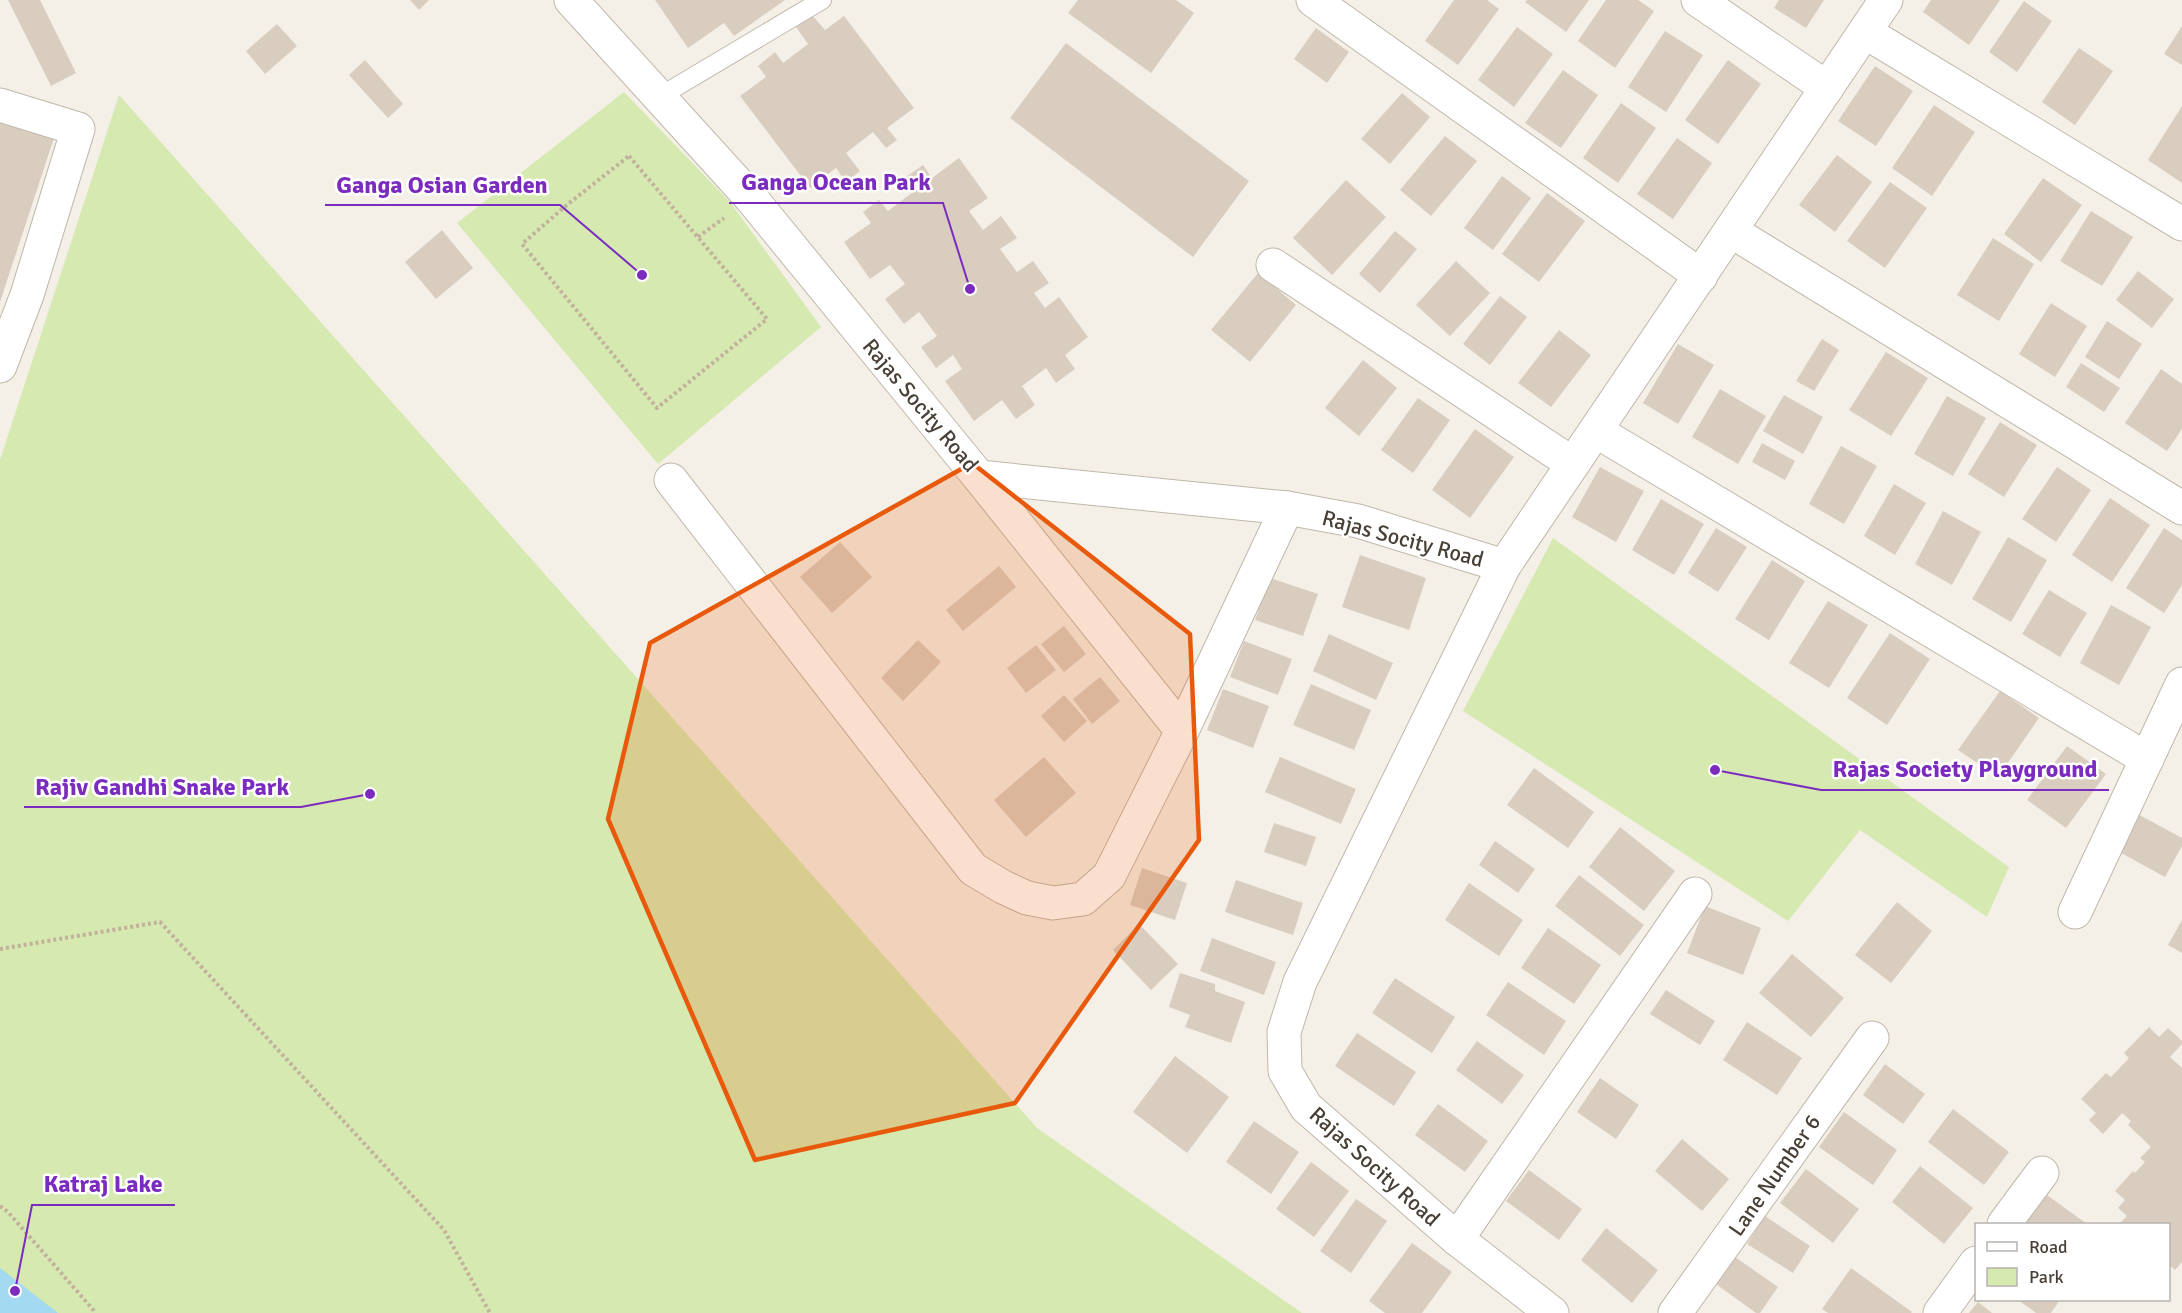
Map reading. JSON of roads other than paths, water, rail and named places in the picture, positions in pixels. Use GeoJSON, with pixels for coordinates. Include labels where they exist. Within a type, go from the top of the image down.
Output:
{"type":"FeatureCollection","features":[{"type":"Feature","properties":{"kind":"street","name":"Rajas Socity Road"},"geometry":{"type":"LineString","coordinates":[[571,0],[751,198],[979,477],[1287,508],[1358,520],[1504,566],[1300,982],[1284,1032],[1285,1071],[1306,1107],[1457,1239],[1552,1313]]}},
{"type":"Feature","properties":{"kind":"street"},"geometry":{"type":"LineString","coordinates":[[1313,0],[1701,276]]}},
{"type":"Feature","properties":{"kind":"street"},"geometry":{"type":"LineString","coordinates":[[1698,0],[1827,88]]}},
{"type":"Feature","properties":{"kind":"street"},"geometry":{"type":"LineString","coordinates":[[1504,566],[1887,0]]}},
{"type":"Feature","properties":{"kind":"street"},"geometry":{"type":"LineString","coordinates":[[1865,32],[2182,224]]}},
{"type":"Feature","properties":{"kind":"street"},"geometry":{"type":"LineString","coordinates":[[0,105],[78,129],[27,295],[0,366]]}},
{"type":"Feature","properties":{"kind":"street"},"geometry":{"type":"LineString","coordinates":[[1731,231],[2182,508]]}},
{"type":"Feature","properties":{"kind":"street"},"geometry":{"type":"LineString","coordinates":[[1273,265],[1574,464]]}},
{"type":"Feature","properties":{"kind":"street"},"geometry":{"type":"LineString","coordinates":[[1596,431],[2147,759]]}},
{"type":"Feature","properties":{"kind":"street"},"geometry":{"type":"LineString","coordinates":[[979,477],[1182,731]]}},
{"type":"Feature","properties":{"kind":"street"},"geometry":{"type":"LineString","coordinates":[[671,480],[973,869],[1003,887],[1028,898],[1053,903],[1083,899],[1109,876],[1182,731],[1287,508]]}},
{"type":"Feature","properties":{"kind":"street"},"geometry":{"type":"LineString","coordinates":[[2075,912],[2147,759],[2179,698]]}},
{"type":"Feature","properties":{"kind":"street"},"geometry":{"type":"LineString","coordinates":[[1457,1239],[1695,894]]}},
{"type":"Feature","properties":{"kind":"street","name":"Lane Number 6"},"geometry":{"type":"LineString","coordinates":[[1676,1313],[1872,1038]]}},
{"type":"Feature","properties":{"kind":"street"},"geometry":{"type":"LineString","coordinates":[[2005,1223],[2042,1173]]}},
{"type":"Feature","properties":{"kind":"street"},"geometry":{"type":"LineString","coordinates":[[1940,1313],[1975,1266]]}},
{"type":"Feature","properties":{"kind":"lane"},"geometry":{"type":"LineString","coordinates":[[659,98],[822,0]]}},
{"type":"Feature","properties":{"kind":"water"},"geometry":{"type":"Polygon","coordinates":[[[0,1268],[58,1313],[0,1313],[0,1268]]]}},
{"type":"Feature","properties":{"kind":"place","name":"Ganga Osian Garden"},"geometry":{"type":"Point","coordinates":[642,275]}},
{"type":"Feature","properties":{"kind":"place","name":"Ganga Ocean Park"},"geometry":{"type":"Point","coordinates":[970,289]}},
{"type":"Feature","properties":{"kind":"place","name":"Rajas Society Playground"},"geometry":{"type":"Point","coordinates":[1715,770]}},
{"type":"Feature","properties":{"kind":"place","name":"Rajiv Gandhi Snake Park"},"geometry":{"type":"Point","coordinates":[370,794]}},
{"type":"Feature","properties":{"kind":"place","name":"Katraj Lake"},"geometry":{"type":"Point","coordinates":[15,1291]}}]}
